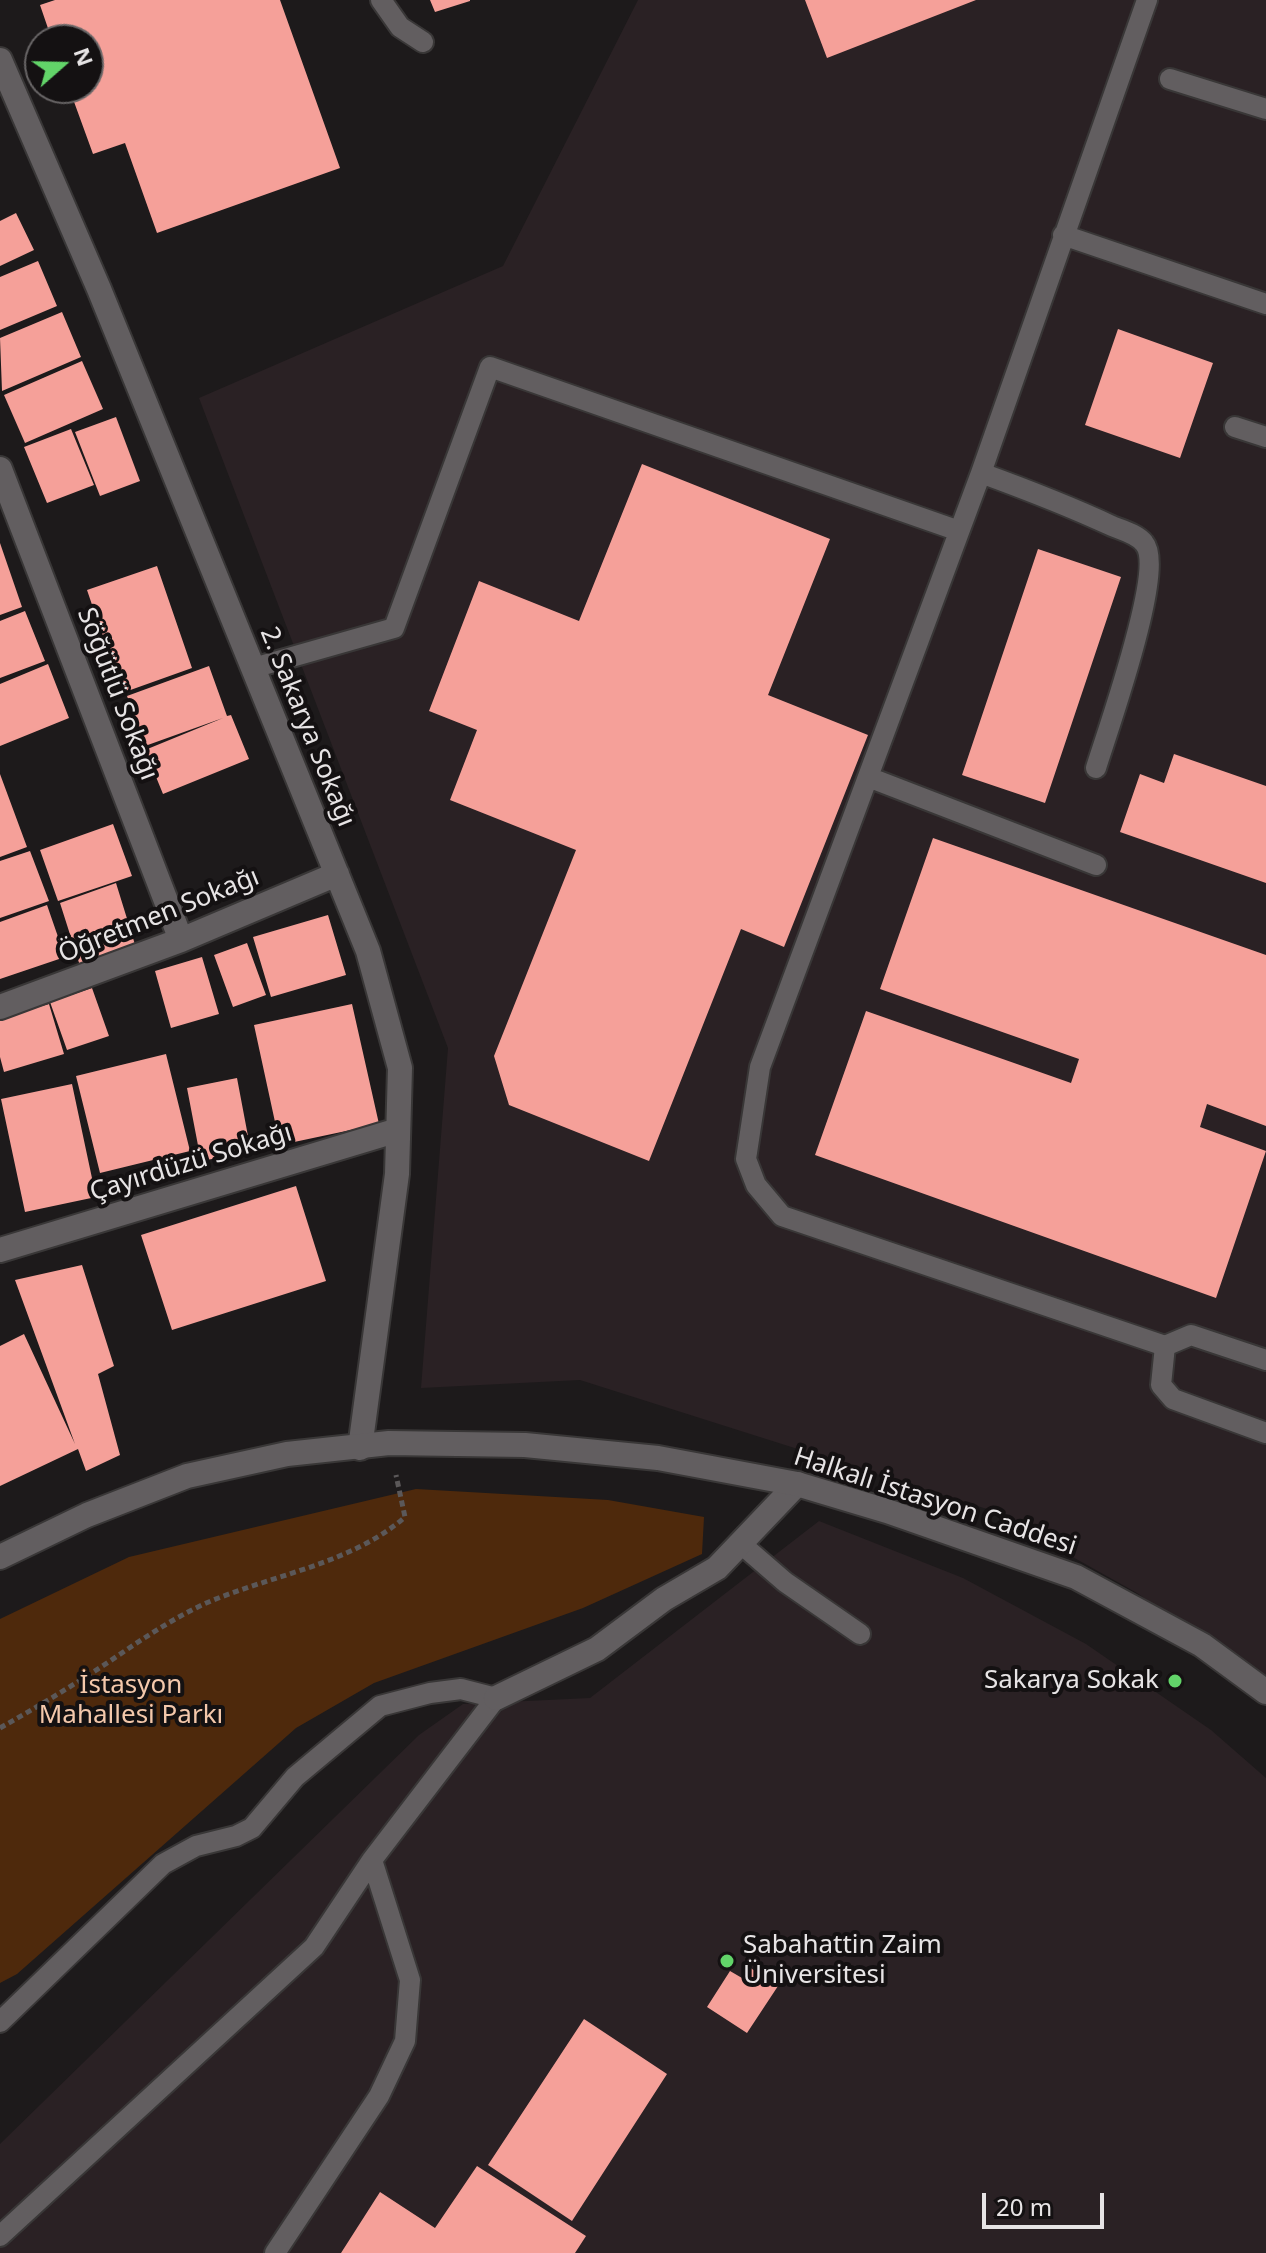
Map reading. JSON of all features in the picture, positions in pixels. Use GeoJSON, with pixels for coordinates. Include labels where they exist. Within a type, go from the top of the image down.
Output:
{"type":"FeatureCollection","features":[{"type":"Feature","properties":{"kind":"street","name":"2. Sakarya Sokağı"},"geometry":{"type":"LineString","coordinates":[[0,60],[99,289],[368,951],[400,1068],[397,1174],[360,1448]]}},
{"type":"Feature","properties":{"kind":"street","name":"Söğütlü Sokağı"},"geometry":{"type":"LineString","coordinates":[[0,469],[181,940]]}},
{"type":"Feature","properties":{"kind":"street","name":"Öğretmen Sokağı"},"geometry":{"type":"LineString","coordinates":[[0,1007],[181,940],[337,874]]}},
{"type":"Feature","properties":{"kind":"street","name":"Çayırdüzü Sokağı"},"geometry":{"type":"LineString","coordinates":[[0,1250],[398,1130]]}},
{"type":"Feature","properties":{"kind":"street","name":"Halkalı İstasyon Caddesi"},"geometry":{"type":"LineString","coordinates":[[0,1557],[87,1515],[187,1476],[287,1454],[389,1443],[525,1445],[658,1458],[797,1484],[887,1511],[1076,1577],[1202,1645],[1266,1692]]}},
{"type":"Feature","properties":{"kind":"street"},"geometry":{"type":"LineString","coordinates":[[496,1698],[597,1649],[664,1599],[717,1568],[797,1484]]}},
{"type":"Feature","properties":{"kind":"lane"},"geometry":{"type":"LineString","coordinates":[[381,0],[400,27],[423,42]]}},
{"type":"Feature","properties":{"kind":"lane"},"geometry":{"type":"LineString","coordinates":[[1147,0],[981,473],[760,1067],[746,1159],[756,1185],[782,1216],[1165,1346],[1191,1335],[1266,1360]]}},
{"type":"Feature","properties":{"kind":"lane"},"geometry":{"type":"LineString","coordinates":[[1170,79],[1266,109]]}},
{"type":"Feature","properties":{"kind":"lane"},"geometry":{"type":"LineString","coordinates":[[1063,235],[1266,304]]}},
{"type":"Feature","properties":{"kind":"lane"},"geometry":{"type":"LineString","coordinates":[[253,668],[394,628],[490,367],[959,531]]}},
{"type":"Feature","properties":{"kind":"lane"},"geometry":{"type":"LineString","coordinates":[[1235,427],[1266,437]]}},
{"type":"Feature","properties":{"kind":"lane"},"geometry":{"type":"LineString","coordinates":[[981,473],[1089,515],[1141,539],[1148,547],[1148,584],[1141,619],[1096,768]]}},
{"type":"Feature","properties":{"kind":"lane"},"geometry":{"type":"LineString","coordinates":[[868,777],[1096,865]]}},
{"type":"Feature","properties":{"kind":"lane"},"geometry":{"type":"LineString","coordinates":[[1165,1346],[1161,1385],[1173,1399],[1266,1433]]}},
{"type":"Feature","properties":{"kind":"lane"},"geometry":{"type":"LineString","coordinates":[[740,1543],[785,1582],[860,1634]]}},
{"type":"Feature","properties":{"kind":"lane"},"geometry":{"type":"LineString","coordinates":[[0,2022],[163,1864],[196,1846],[236,1836],[252,1828],[295,1777],[380,1706],[430,1693],[461,1689],[496,1698],[372,1860],[314,1947],[0,2236]]}},
{"type":"Feature","properties":{"kind":"lane"},"geometry":{"type":"LineString","coordinates":[[275,2253],[379,2096],[405,2041],[410,1980],[372,1860]]}},
{"type":"Feature","properties":{"kind":"path"},"geometry":{"type":"LineString","coordinates":[[0,1728],[182,1615],[251,1586],[347,1553],[392,1529],[405,1517],[389,1443]]}},
{"type":"Feature","properties":{"kind":"shaded area"},"geometry":{"type":"Polygon","coordinates":[[[638,0],[1266,0],[1266,1684],[1137,1593],[987,1509],[580,1380],[421,1388],[448,1048],[199,398],[503,266],[638,0]]]}},
{"type":"Feature","properties":{"kind":"shaded area","name":"Sabahattin Zaim Üniversitesi"},"geometry":{"type":"Polygon","coordinates":[[[819,1521],[963,1578],[1086,1644],[1211,1730],[1266,1778],[1266,2253],[0,2253],[0,2144],[419,1735],[463,1704],[590,1698],[819,1521]]]}},
{"type":"Feature","properties":{"kind":"green space","name":"İstasyon Mahallesi Parkı"},"geometry":{"type":"Polygon","coordinates":[[[416,1489],[608,1500],[704,1517],[702,1554],[583,1608],[374,1683],[296,1728],[17,1974],[0,1983],[0,1619],[129,1557],[416,1489]]]}},
{"type":"Feature","properties":{"kind":"building"},"geometry":{"type":"Polygon","coordinates":[[[55,0],[280,0],[340,168],[157,233],[125,143],[93,154],[75,104],[104,104],[104,24],[47,24],[40,5],[55,0]]]}},
{"type":"Feature","properties":{"kind":"building"},"geometry":{"type":"Polygon","coordinates":[[[430,0],[470,0],[470,1],[435,12],[430,0]]]}},
{"type":"Feature","properties":{"kind":"building"},"geometry":{"type":"Polygon","coordinates":[[[805,0],[976,0],[827,58],[805,0]]]}},
{"type":"Feature","properties":{"kind":"building"},"geometry":{"type":"Polygon","coordinates":[[[16,213],[34,250],[0,266],[0,221],[16,213]]]}},
{"type":"Feature","properties":{"kind":"building"},"geometry":{"type":"Polygon","coordinates":[[[38,261],[57,306],[0,330],[0,277],[38,261]]]}},
{"type":"Feature","properties":{"kind":"building"},"geometry":{"type":"Polygon","coordinates":[[[62,312],[81,357],[2,391],[0,338],[62,312]]]}},
{"type":"Feature","properties":{"kind":"building"},"geometry":{"type":"Polygon","coordinates":[[[1118,329],[1213,363],[1180,458],[1085,425],[1118,329]]]}},
{"type":"Feature","properties":{"kind":"building"},"geometry":{"type":"Polygon","coordinates":[[[82,361],[103,409],[25,443],[4,395],[82,361]]]}},
{"type":"Feature","properties":{"kind":"building"},"geometry":{"type":"Polygon","coordinates":[[[116,417],[140,481],[100,496],[75,432],[116,417]]]}},
{"type":"Feature","properties":{"kind":"building"},"geometry":{"type":"Polygon","coordinates":[[[71,429],[94,485],[47,503],[24,447],[71,429]]]}},
{"type":"Feature","properties":{"kind":"building"},"geometry":{"type":"Polygon","coordinates":[[[642,464],[830,539],[768,695],[868,735],[784,947],[741,929],[649,1161],[509,1105],[494,1056],[576,850],[450,800],[477,730],[429,711],[479,581],[579,621],[642,464]]]}},
{"type":"Feature","properties":{"kind":"building"},"geometry":{"type":"Polygon","coordinates":[[[0,543],[22,607],[0,615],[0,543]]]}},
{"type":"Feature","properties":{"kind":"building"},"geometry":{"type":"Polygon","coordinates":[[[1038,549],[1121,577],[1045,803],[962,775],[1038,549]]]}},
{"type":"Feature","properties":{"kind":"building"},"geometry":{"type":"Polygon","coordinates":[[[157,566],[192,668],[122,693],[87,590],[157,566]]]}},
{"type":"Feature","properties":{"kind":"building"},"geometry":{"type":"Polygon","coordinates":[[[25,611],[45,661],[0,678],[0,621],[25,611]]]}},
{"type":"Feature","properties":{"kind":"building"},"geometry":{"type":"Polygon","coordinates":[[[48,664],[69,718],[0,746],[0,684],[48,664]]]}},
{"type":"Feature","properties":{"kind":"building"},"geometry":{"type":"Polygon","coordinates":[[[209,666],[227,716],[231,715],[249,759],[163,794],[145,750],[223,718],[145,746],[127,696],[209,666]]]}},
{"type":"Feature","properties":{"kind":"building"},"geometry":{"type":"Polygon","coordinates":[[[1174,754],[1266,786],[1266,883],[1120,832],[1140,774],[1164,783],[1174,754]]]}},
{"type":"Feature","properties":{"kind":"building"},"geometry":{"type":"Polygon","coordinates":[[[0,774],[27,847],[0,857],[0,774]]]}},
{"type":"Feature","properties":{"kind":"building"},"geometry":{"type":"Polygon","coordinates":[[[113,824],[132,876],[58,901],[40,850],[113,824]]]}},
{"type":"Feature","properties":{"kind":"building"},"geometry":{"type":"Polygon","coordinates":[[[933,838],[1266,955],[1266,1126],[1207,1104],[1200,1127],[1266,1151],[1216,1298],[815,1155],[866,1011],[1071,1083],[1079,1059],[880,989],[933,838]]]}},
{"type":"Feature","properties":{"kind":"building"},"geometry":{"type":"Polygon","coordinates":[[[30,851],[49,901],[0,918],[0,861],[30,851]]]}},
{"type":"Feature","properties":{"kind":"building"},"geometry":{"type":"Polygon","coordinates":[[[116,883],[137,951],[81,969],[60,903],[116,883]]]}},
{"type":"Feature","properties":{"kind":"building"},"geometry":{"type":"Polygon","coordinates":[[[47,905],[65,957],[0,979],[0,922],[47,905]]]}},
{"type":"Feature","properties":{"kind":"building"},"geometry":{"type":"Polygon","coordinates":[[[328,915],[346,975],[271,997],[253,937],[328,915]]]}},
{"type":"Feature","properties":{"kind":"building"},"geometry":{"type":"Polygon","coordinates":[[[247,943],[266,995],[233,1007],[214,955],[247,943]]]}},
{"type":"Feature","properties":{"kind":"building"},"geometry":{"type":"Polygon","coordinates":[[[202,957],[219,1014],[171,1028],[155,971],[202,957]]]}},
{"type":"Feature","properties":{"kind":"building"},"geometry":{"type":"Polygon","coordinates":[[[92,988],[109,1036],[67,1050],[50,1002],[92,988]]]}},
{"type":"Feature","properties":{"kind":"building"},"geometry":{"type":"Polygon","coordinates":[[[49,1004],[64,1054],[4,1072],[0,1057],[0,1018],[49,1004]]]}},
{"type":"Feature","properties":{"kind":"building"},"geometry":{"type":"Polygon","coordinates":[[[352,1004],[379,1124],[280,1145],[254,1025],[352,1004]]]}},
{"type":"Feature","properties":{"kind":"building"},"geometry":{"type":"Polygon","coordinates":[[[166,1054],[190,1151],[100,1173],[76,1076],[166,1054]]]}},
{"type":"Feature","properties":{"kind":"building"},"geometry":{"type":"Polygon","coordinates":[[[237,1078],[251,1152],[201,1161],[187,1088],[237,1078]]]}},
{"type":"Feature","properties":{"kind":"building"},"geometry":{"type":"Polygon","coordinates":[[[72,1084],[96,1197],[25,1212],[1,1099],[72,1084]]]}},
{"type":"Feature","properties":{"kind":"building"},"geometry":{"type":"Polygon","coordinates":[[[296,1186],[326,1281],[172,1330],[141,1235],[296,1186]]]}},
{"type":"Feature","properties":{"kind":"building"},"geometry":{"type":"Polygon","coordinates":[[[82,1265],[114,1366],[98,1374],[120,1455],[86,1471],[78,1449],[0,1486],[0,1346],[24,1334],[75,1444],[15,1280],[82,1265]]]}},
{"type":"Feature","properties":{"kind":"building"},"geometry":{"type":"Polygon","coordinates":[[[749,1967],[778,1986],[747,2033],[707,2007],[730,1971],[742,1978],[749,1967]]]}},
{"type":"Feature","properties":{"kind":"building"},"geometry":{"type":"Polygon","coordinates":[[[584,2019],[667,2074],[572,2221],[488,2165],[584,2019]]]}},
{"type":"Feature","properties":{"kind":"building"},"geometry":{"type":"Polygon","coordinates":[[[477,2166],[586,2236],[575,2253],[341,2253],[380,2192],[435,2228],[477,2166]]]}},
{"type":"Feature","properties":{"kind":"place","name":"Sakarya Sokak"},"geometry":{"type":"Point","coordinates":[1175,1681]}},
{"type":"Feature","properties":{"kind":"place","name":"Sabahattin Zaim Üniversitesi"},"geometry":{"type":"Point","coordinates":[727,1961]}}]}
